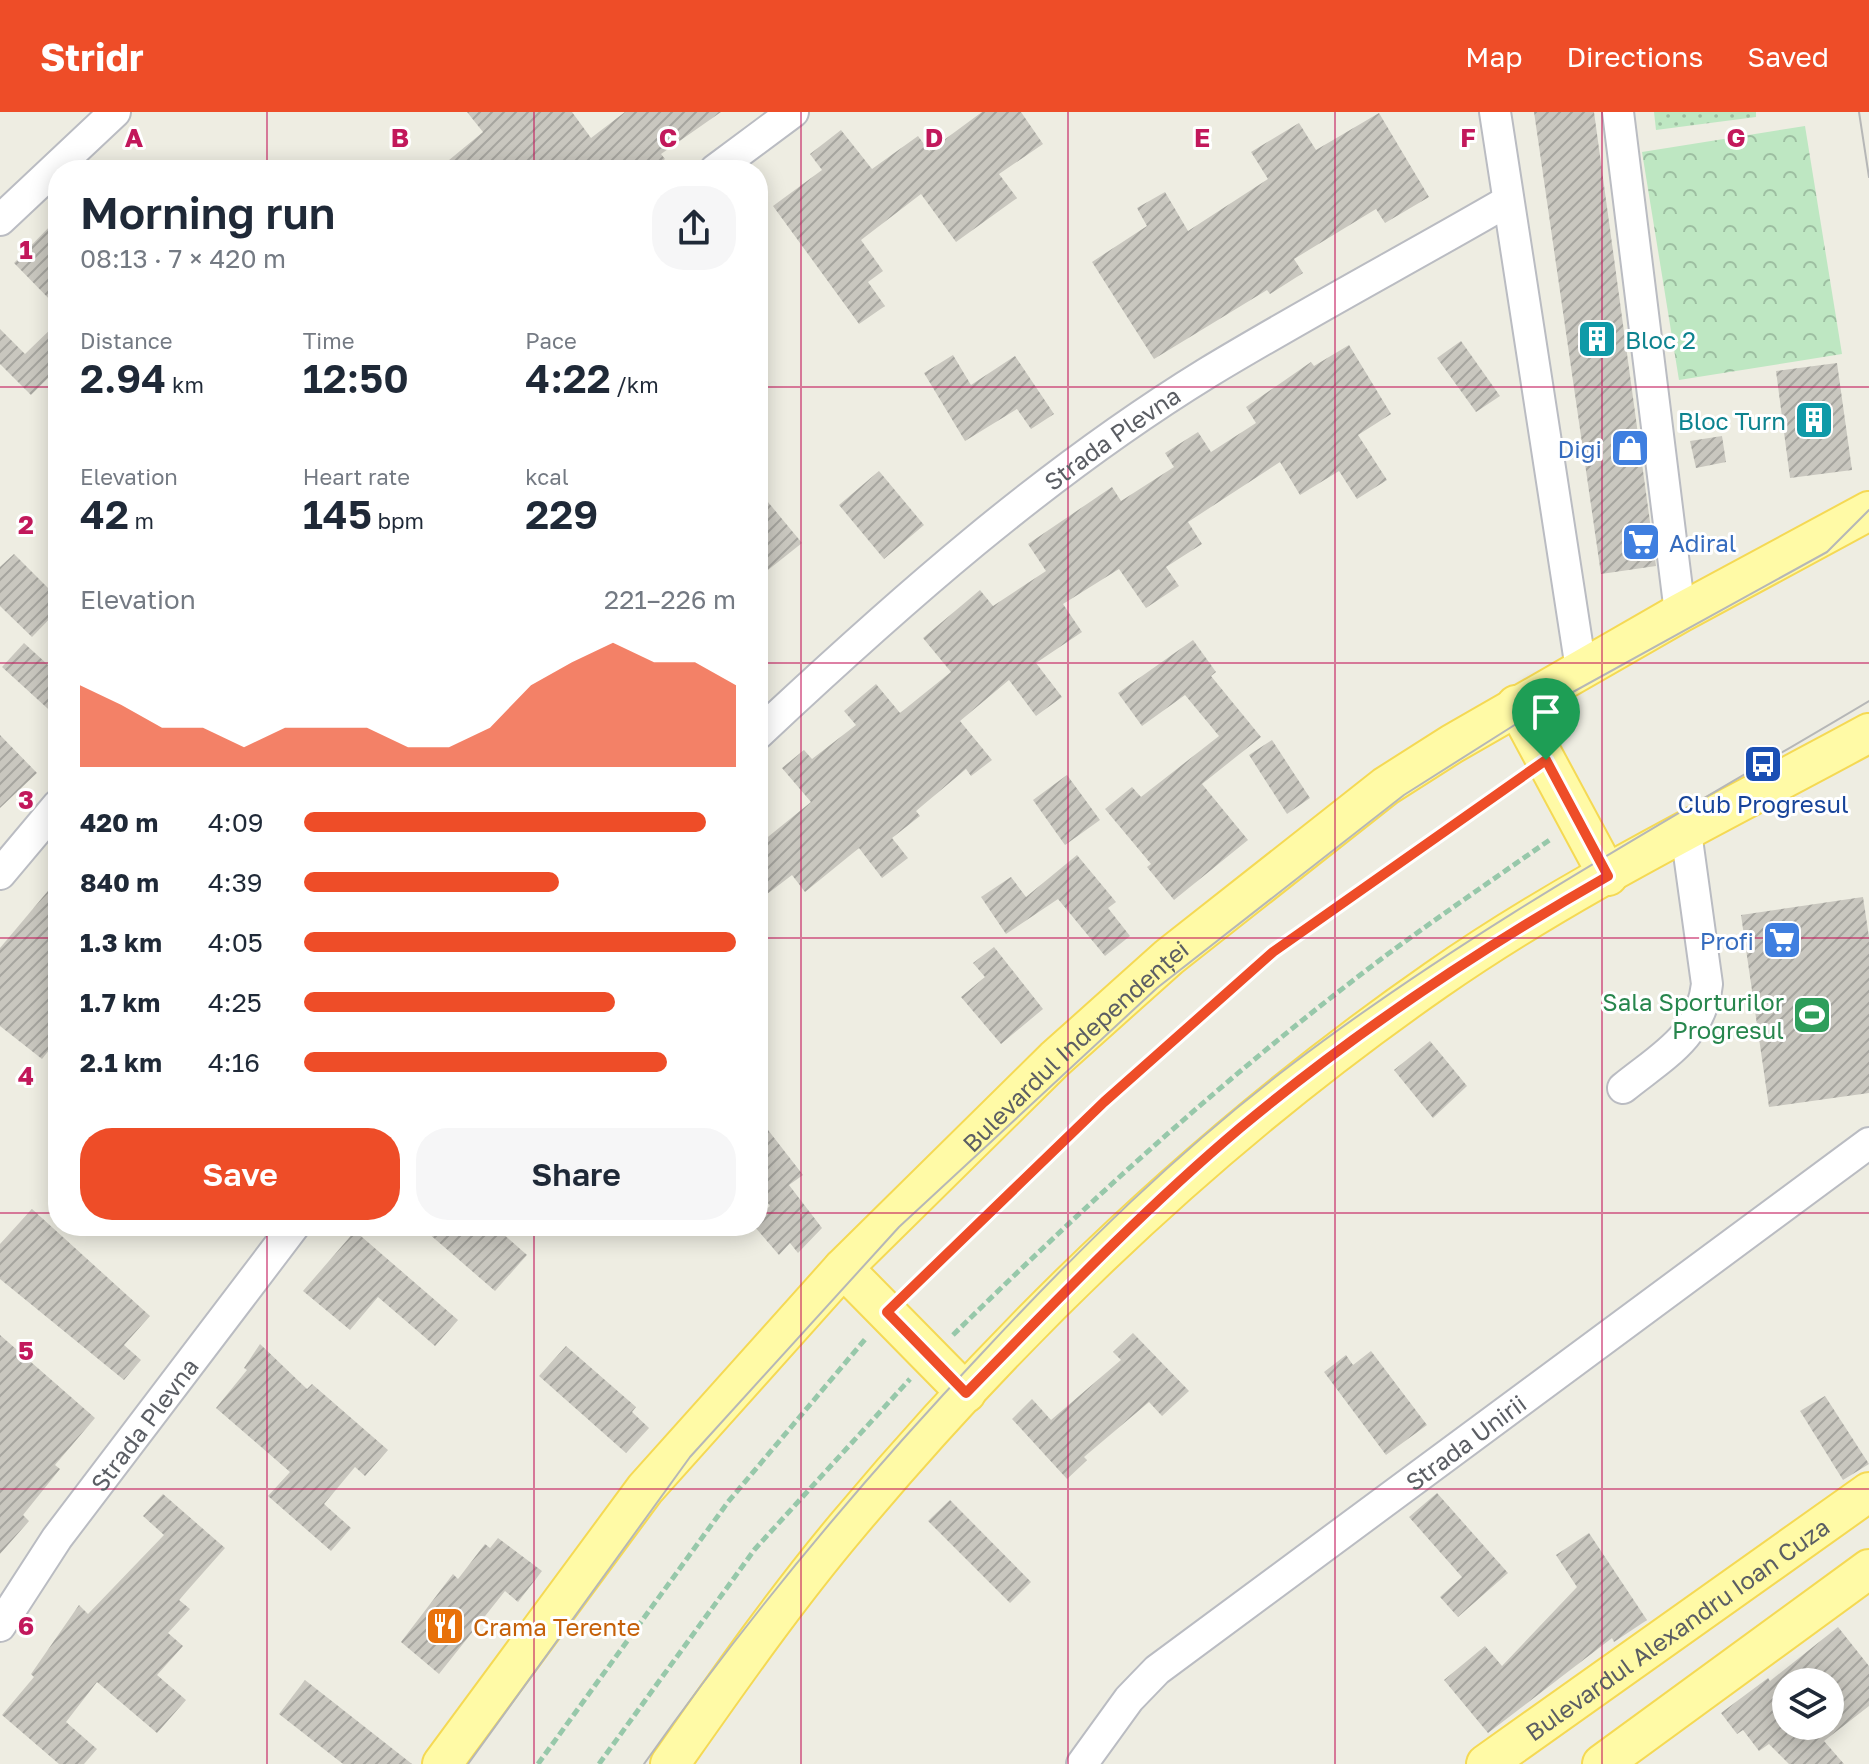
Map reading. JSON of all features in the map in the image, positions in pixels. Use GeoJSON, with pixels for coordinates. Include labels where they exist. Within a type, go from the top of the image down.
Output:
{"type":"FeatureCollection","features":[{"type":"Feature","properties":{"kind":"main road","name":"Bulevardul Independenței"},"geometry":{"type":"LineString","coordinates":[[442,1764],[645,1489],[843,1268],[1055,1059],[1169,957],[1386,786],[1516,705],[1869,511]]}},
{"type":"Feature","properties":{"kind":"main road"},"geometry":{"type":"LineString","coordinates":[[1516,705],[1608,876]]}},
{"type":"Feature","properties":{"kind":"main road"},"geometry":{"type":"LineString","coordinates":[[670,1764],[846,1527],[966,1393],[1103,1252],[1251,1119],[1344,1045],[1439,977],[1608,876],[1869,733]]}},
{"type":"Feature","properties":{"kind":"main road"},"geometry":{"type":"LineString","coordinates":[[843,1268],[966,1393]]}},
{"type":"Feature","properties":{"kind":"main road","name":"Bulevardul Alexandru Ioan Cuza"},"geometry":{"type":"LineString","coordinates":[[1486,1764],[1869,1492]]}},
{"type":"Feature","properties":{"kind":"main road"},"geometry":{"type":"LineString","coordinates":[[1602,1764],[1869,1569]]}},
{"type":"Feature","properties":{"kind":"street"},"geometry":{"type":"LineString","coordinates":[[64,160],[115,112]]}},
{"type":"Feature","properties":{"kind":"street"},"geometry":{"type":"LineString","coordinates":[[728,160],[793,112]]}},
{"type":"Feature","properties":{"kind":"street"},"geometry":{"type":"LineString","coordinates":[[1495,112],[1581,669]]}},
{"type":"Feature","properties":{"kind":"street"},"geometry":{"type":"LineString","coordinates":[[1618,112],[1680,613]]}},
{"type":"Feature","properties":{"kind":"street"},"geometry":{"type":"LineString","coordinates":[[0,220],[48,175]]}},
{"type":"Feature","properties":{"kind":"street","name":"Strada Plevna"},"geometry":{"type":"LineString","coordinates":[[768,725],[871,628],[993,526],[1076,464],[1206,374],[1508,201]]}},
{"type":"Feature","properties":{"kind":"street"},"geometry":{"type":"LineString","coordinates":[[0,874],[48,817]]}},
{"type":"Feature","properties":{"kind":"street"},"geometry":{"type":"LineString","coordinates":[[1623,1088],[1689,1035],[1704,1008],[1707,984],[1686,832]]}},
{"type":"Feature","properties":{"kind":"street","name":"Strada Unirii"},"geometry":{"type":"LineString","coordinates":[[1082,1764],[1129,1699],[1157,1670],[1869,1143]]}},
{"type":"Feature","properties":{"kind":"street","name":"Strada Plevna"},"geometry":{"type":"LineString","coordinates":[[0,1626],[57,1538],[286,1236]]}},
{"type":"Feature","properties":{"kind":"path"},"geometry":{"type":"LineString","coordinates":[[538,1764],[728,1502],[887,1312],[1104,1102],[1273,952],[1546,760]]}},
{"type":"Feature","properties":{"kind":"green space"},"geometry":{"type":"Polygon","coordinates":[[[1654,112],[1756,112],[1756,117],[1656,130],[1654,112]]]}},
{"type":"Feature","properties":{"kind":"green space"},"geometry":{"type":"Polygon","coordinates":[[[1805,126],[1842,354],[1679,380],[1642,152],[1805,126]]]}},
{"type":"Feature","properties":{"kind":"building"},"geometry":{"type":"Polygon","coordinates":[[[467,112],[572,112],[591,138],[625,112],[721,112],[661,154],[664,160],[449,160],[483,132],[467,112]]]}},
{"type":"Feature","properties":{"kind":"building"},"geometry":{"type":"Polygon","coordinates":[[[982,112],[1021,112],[1043,144],[999,174],[1017,198],[956,242],[921,194],[861,240],[883,271],[868,282],[885,306],[859,324],[773,206],[822,170],[810,154],[841,130],[872,169],[918,136],[929,151],[982,112]]]}},
{"type":"Feature","properties":{"kind":"building","name":"Bloc 2"},"geometry":{"type":"Polygon","coordinates":[[[1534,112],[1594,112],[1656,566],[1601,574],[1534,112]]]}},
{"type":"Feature","properties":{"kind":"building"},"geometry":{"type":"Polygon","coordinates":[[[1379,113],[1429,197],[1385,223],[1376,209],[1294,259],[1303,273],[1270,294],[1267,290],[1154,359],[1092,262],[1147,226],[1137,208],[1165,192],[1188,231],[1268,179],[1251,152],[1299,123],[1316,150],[1379,113]]]}},
{"type":"Feature","properties":{"kind":"building"},"geometry":{"type":"Polygon","coordinates":[[[48,228],[48,298],[14,263],[48,228]]]}},
{"type":"Feature","properties":{"kind":"building"},"geometry":{"type":"Polygon","coordinates":[[[0,329],[25,354],[48,332],[48,378],[31,395],[0,364],[0,329]]]}},
{"type":"Feature","properties":{"kind":"building"},"geometry":{"type":"Polygon","coordinates":[[[1461,341],[1500,396],[1476,412],[1437,358],[1461,341]]]}},
{"type":"Feature","properties":{"kind":"building"},"geometry":{"type":"Polygon","coordinates":[[[1349,345],[1391,414],[1358,435],[1387,480],[1357,499],[1339,471],[1300,495],[1280,462],[1188,522],[1202,544],[1166,567],[1179,586],[1146,608],[1119,569],[1063,604],[1082,632],[1036,663],[1062,697],[1036,716],[1009,680],[960,721],[992,760],[971,776],[966,769],[916,811],[920,816],[892,838],[908,858],[882,878],[859,848],[805,892],[792,875],[768,893],[768,837],[811,802],[782,768],[804,750],[812,759],[856,725],[844,711],[876,684],[900,713],[951,672],[923,638],[980,590],[993,606],[1046,571],[1028,544],[1112,487],[1121,501],[1174,467],[1165,453],[1198,432],[1211,452],[1256,423],[1246,407],[1311,362],[1314,366],[1349,345]]]}},
{"type":"Feature","properties":{"kind":"building"},"geometry":{"type":"Polygon","coordinates":[[[953,355],[971,385],[1015,356],[1054,414],[1031,429],[1017,409],[965,441],[924,373],[953,355]]]}},
{"type":"Feature","properties":{"kind":"building","name":"Bloc Turn"},"geometry":{"type":"Polygon","coordinates":[[[1837,363],[1852,470],[1790,478],[1776,371],[1837,363]]]}},
{"type":"Feature","properties":{"kind":"building"},"geometry":{"type":"Polygon","coordinates":[[[1722,436],[1726,462],[1696,468],[1690,441],[1722,436]]]}},
{"type":"Feature","properties":{"kind":"building"},"geometry":{"type":"Polygon","coordinates":[[[879,471],[924,525],[884,559],[839,505],[879,471]]]}},
{"type":"Feature","properties":{"kind":"building"},"geometry":{"type":"Polygon","coordinates":[[[768,502],[802,543],[768,570],[768,502]]]}},
{"type":"Feature","properties":{"kind":"building"},"geometry":{"type":"Polygon","coordinates":[[[14,554],[48,588],[48,620],[32,637],[0,606],[0,567],[14,554]]]}},
{"type":"Feature","properties":{"kind":"building"},"geometry":{"type":"Polygon","coordinates":[[[1193,640],[1216,672],[1211,676],[1261,737],[1202,784],[1248,840],[1174,900],[1147,867],[1151,864],[1105,809],[1132,787],[1141,797],[1219,736],[1185,695],[1142,726],[1118,693],[1193,640]]]}},
{"type":"Feature","properties":{"kind":"building"},"geometry":{"type":"Polygon","coordinates":[[[24,643],[48,665],[48,709],[2,667],[24,643]]]}},
{"type":"Feature","properties":{"kind":"building"},"geometry":{"type":"Polygon","coordinates":[[[0,735],[37,773],[0,808],[0,735]]]}},
{"type":"Feature","properties":{"kind":"building"},"geometry":{"type":"Polygon","coordinates":[[[1272,740],[1310,798],[1287,814],[1249,755],[1272,740]]]}},
{"type":"Feature","properties":{"kind":"building"},"geometry":{"type":"Polygon","coordinates":[[[1067,775],[1100,820],[1065,845],[1033,800],[1067,775]]]}},
{"type":"Feature","properties":{"kind":"building"},"geometry":{"type":"Polygon","coordinates":[[[1077,855],[1116,902],[1108,908],[1130,936],[1105,956],[1058,899],[1006,934],[981,897],[1011,877],[1026,897],[1077,855]]]}},
{"type":"Feature","properties":{"kind":"building"},"geometry":{"type":"Polygon","coordinates":[[[48,891],[48,1052],[42,1059],[0,1026],[0,948],[48,891]]]}},
{"type":"Feature","properties":{"kind":"building","name":"Sala Sporturilor Progresul"},"geometry":{"type":"Polygon","coordinates":[[[1863,897],[1869,937],[1869,1093],[1769,1107],[1741,915],[1863,897]]]}},
{"type":"Feature","properties":{"kind":"building"},"geometry":{"type":"Polygon","coordinates":[[[994,947],[1043,1009],[1001,1044],[961,997],[985,977],[973,963],[994,947]]]}},
{"type":"Feature","properties":{"kind":"building"},"geometry":{"type":"Polygon","coordinates":[[[1430,1041],[1467,1086],[1433,1118],[1394,1070],[1430,1041]]]}},
{"type":"Feature","properties":{"kind":"building"},"geometry":{"type":"Polygon","coordinates":[[[768,1130],[803,1175],[789,1185],[822,1228],[798,1253],[790,1243],[779,1255],[763,1236],[768,1236],[768,1130]]]}},
{"type":"Feature","properties":{"kind":"building"},"geometry":{"type":"Polygon","coordinates":[[[32,1209],[48,1224],[48,1236],[62,1236],[150,1316],[124,1345],[141,1360],[124,1380],[0,1279],[0,1244],[32,1209]]]}},
{"type":"Feature","properties":{"kind":"building"},"geometry":{"type":"Polygon","coordinates":[[[351,1236],[361,1236],[458,1320],[435,1346],[378,1297],[350,1330],[303,1291],[351,1236]]]}},
{"type":"Feature","properties":{"kind":"building"},"geometry":{"type":"Polygon","coordinates":[[[432,1236],[505,1236],[527,1255],[495,1291],[432,1236]]]}},
{"type":"Feature","properties":{"kind":"building"},"geometry":{"type":"Polygon","coordinates":[[[1133,1333],[1189,1391],[1162,1416],[1149,1402],[1084,1457],[1087,1460],[1067,1479],[1012,1419],[1032,1399],[1051,1420],[1121,1360],[1113,1352],[1133,1333]]]}},
{"type":"Feature","properties":{"kind":"building"},"geometry":{"type":"Polygon","coordinates":[[[0,1335],[95,1418],[55,1465],[60,1469],[23,1515],[29,1521],[0,1554],[0,1335]]]}},
{"type":"Feature","properties":{"kind":"building"},"geometry":{"type":"Polygon","coordinates":[[[260,1344],[307,1389],[312,1384],[388,1450],[365,1476],[355,1467],[324,1504],[351,1528],[331,1551],[268,1496],[290,1472],[216,1408],[247,1370],[244,1368],[260,1344]]]}},
{"type":"Feature","properties":{"kind":"building"},"geometry":{"type":"Polygon","coordinates":[[[566,1346],[636,1407],[632,1412],[649,1428],[626,1453],[539,1376],[566,1346]]]}},
{"type":"Feature","properties":{"kind":"building"},"geometry":{"type":"Polygon","coordinates":[[[1371,1351],[1427,1425],[1386,1455],[1324,1372],[1346,1355],[1353,1365],[1371,1351]]]}},
{"type":"Feature","properties":{"kind":"building"},"geometry":{"type":"Polygon","coordinates":[[[1825,1396],[1869,1464],[1843,1480],[1800,1411],[1825,1396]]]}},
{"type":"Feature","properties":{"kind":"building"},"geometry":{"type":"Polygon","coordinates":[[[1437,1493],[1508,1573],[1458,1617],[1440,1597],[1462,1577],[1409,1517],[1437,1493]]]}},
{"type":"Feature","properties":{"kind":"building"},"geometry":{"type":"Polygon","coordinates":[[[163,1494],[225,1548],[179,1600],[190,1609],[168,1633],[183,1646],[157,1675],[186,1700],[157,1733],[97,1682],[66,1722],[97,1749],[84,1764],[59,1764],[2,1715],[34,1677],[31,1674],[79,1605],[88,1614],[164,1535],[143,1516],[163,1494]]]}},
{"type":"Feature","properties":{"kind":"building"},"geometry":{"type":"Polygon","coordinates":[[[950,1500],[1031,1582],[1010,1603],[928,1521],[950,1500]]]}},
{"type":"Feature","properties":{"kind":"building"},"geometry":{"type":"Polygon","coordinates":[[[1589,1533],[1647,1620],[1614,1642],[1612,1638],[1488,1733],[1444,1680],[1485,1646],[1502,1666],[1577,1587],[1556,1555],[1589,1533]]]}},
{"type":"Feature","properties":{"kind":"building"},"geometry":{"type":"Polygon","coordinates":[[[498,1538],[542,1571],[518,1602],[505,1591],[439,1674],[401,1642],[453,1574],[458,1579],[485,1544],[490,1548],[498,1538]]]}},
{"type":"Feature","properties":{"kind":"building"},"geometry":{"type":"Polygon","coordinates":[[[1838,1627],[1869,1666],[1869,1706],[1844,1725],[1844,1668],[1786,1668],[1838,1627]]]}},
{"type":"Feature","properties":{"kind":"building"},"geometry":{"type":"Polygon","coordinates":[[[1768,1678],[1772,1679],[1772,1740],[1825,1740],[1844,1764],[1789,1764],[1769,1744],[1759,1751],[1743,1730],[1737,1734],[1721,1713],[1768,1678]]]}},
{"type":"Feature","properties":{"kind":"building"},"geometry":{"type":"Polygon","coordinates":[[[305,1680],[412,1764],[343,1764],[279,1714],[305,1680]]]}},
{"type":"Feature","properties":{"kind":"tram line"},"geometry":{"type":"LineString","coordinates":[[1859,112],[1869,177]]}},
{"type":"Feature","properties":{"kind":"tram line"},"geometry":{"type":"LineString","coordinates":[[468,1764],[690,1457],[899,1227],[1157,988],[1404,795],[1524,719],[1827,552],[1869,510]]}},
{"type":"Feature","properties":{"kind":"tram line"},"geometry":{"type":"LineString","coordinates":[[644,1764],[764,1603],[893,1450],[1056,1275],[1209,1131],[1291,1065],[1430,966],[1574,875],[1869,701]]}},
{"type":"Feature","properties":{"kind":"place","name":"Bloc 2"},"geometry":{"type":"Point","coordinates":[1597,339]}},
{"type":"Feature","properties":{"kind":"place","name":"Bloc Turn"},"geometry":{"type":"Point","coordinates":[1814,420]}},
{"type":"Feature","properties":{"kind":"place","name":"Digi"},"geometry":{"type":"Point","coordinates":[1630,448]}},
{"type":"Feature","properties":{"kind":"place","name":"Adiral"},"geometry":{"type":"Point","coordinates":[1641,542]}},
{"type":"Feature","properties":{"kind":"place","name":"Club Progresul"},"geometry":{"type":"Point","coordinates":[1763,764]}},
{"type":"Feature","properties":{"kind":"place","name":"Profi"},"geometry":{"type":"Point","coordinates":[1782,940]}},
{"type":"Feature","properties":{"kind":"place","name":"Sala Sporturilor Progresul"},"geometry":{"type":"Point","coordinates":[1812,1015]}},
{"type":"Feature","properties":{"kind":"place","name":"Crama Terente"},"geometry":{"type":"Point","coordinates":[445,1626]}},
{"type":"Feature","properties":{"kind":"route"},"geometry":{"type":"LineString","coordinates":[[1546,760],[1608,876],[1439,977],[1344,1045],[1239,1129],[1103,1252],[966,1393],[887,1312],[1104,1102],[1273,952],[1546,760]]}}]}
